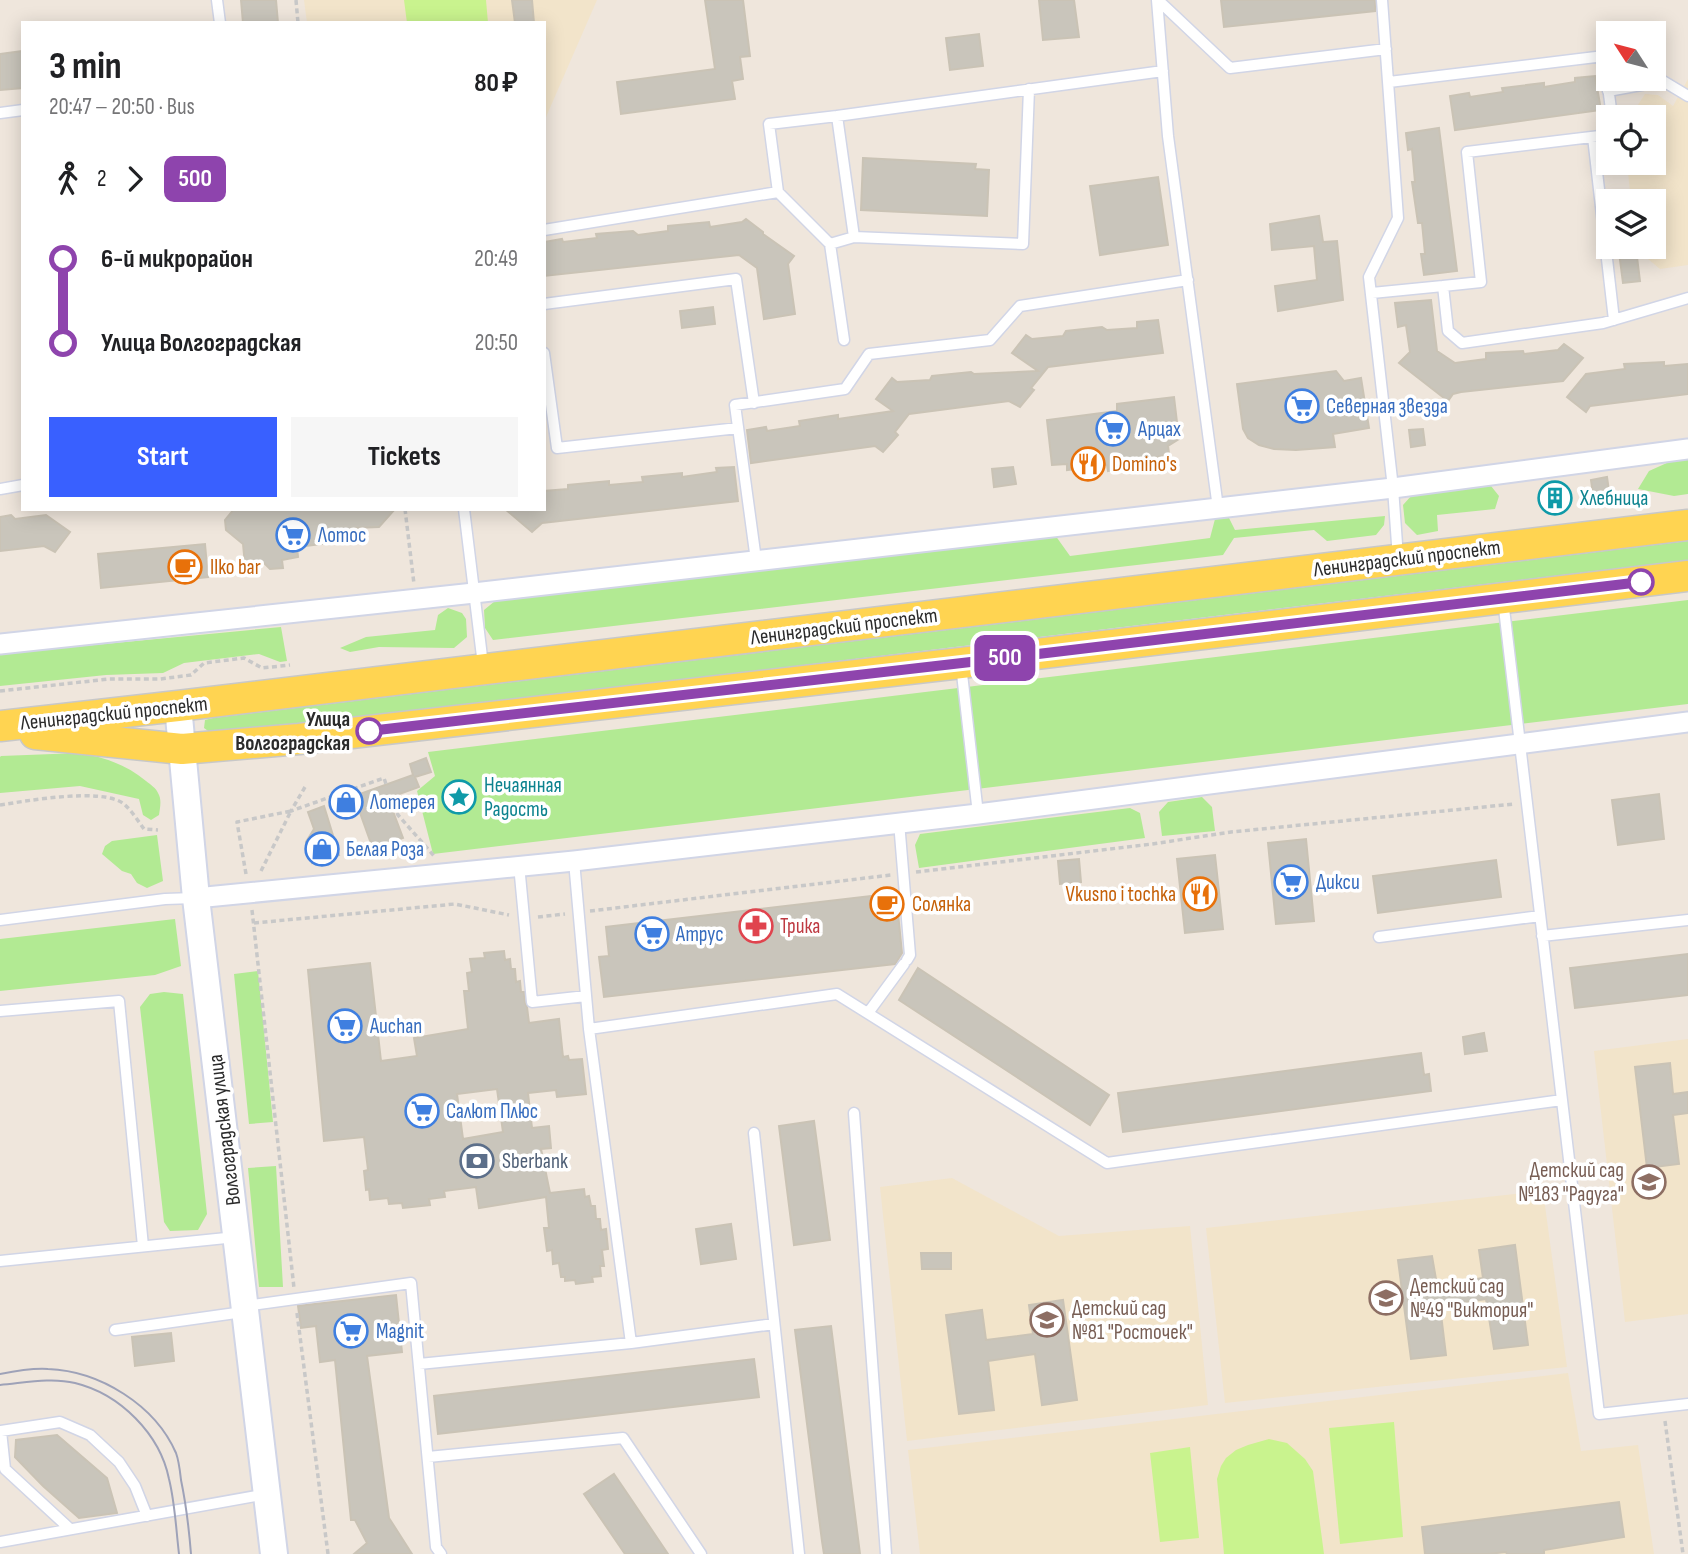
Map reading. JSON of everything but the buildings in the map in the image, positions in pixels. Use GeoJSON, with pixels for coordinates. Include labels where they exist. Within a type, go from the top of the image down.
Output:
{"type":"FeatureCollection","features":[{"type":"Feature","properties":{"kind":"main road","name":"Ленинградский проспект"},"geometry":{"type":"LineString","coordinates":[[0,728],[1688,525]]}},
{"type":"Feature","properties":{"kind":"main road","name":"Ленинградский проспект"},"geometry":{"type":"LineString","coordinates":[[0,728],[183,749],[299,739],[1688,576]]}},
{"type":"Feature","properties":{"kind":"street"},"geometry":{"type":"LineString","coordinates":[[0,644],[1393,488],[1688,449]]}},
{"type":"Feature","properties":{"kind":"street","name":"Волгоградская улица"},"geometry":{"type":"LineString","coordinates":[[178,706],[196,898],[274,1554]]}},
{"type":"Feature","properties":{"kind":"street"},"geometry":{"type":"LineString","coordinates":[[196,898],[574,860],[978,814],[1688,722]]}},
{"type":"Feature","properties":{"kind":"lane"},"geometry":{"type":"LineString","coordinates":[[217,0],[220,21]]}},
{"type":"Feature","properties":{"kind":"lane"},"geometry":{"type":"LineString","coordinates":[[1158,0],[1230,68],[1386,49]]}},
{"type":"Feature","properties":{"kind":"lane"},"geometry":{"type":"LineString","coordinates":[[1158,0],[1168,135],[1218,508]]}},
{"type":"Feature","properties":{"kind":"lane"},"geometry":{"type":"LineString","coordinates":[[1382,0],[1398,218],[1369,277],[1393,488],[1398,559]]}},
{"type":"Feature","properties":{"kind":"lane"},"geometry":{"type":"LineString","coordinates":[[1389,82],[1596,57]]}},
{"type":"Feature","properties":{"kind":"lane"},"geometry":{"type":"LineString","coordinates":[[844,340],[830,244],[778,192],[769,124],[1163,71]]}},
{"type":"Feature","properties":{"kind":"lane"},"geometry":{"type":"LineString","coordinates":[[1666,83],[1688,96]]}},
{"type":"Feature","properties":{"kind":"lane"},"geometry":{"type":"LineString","coordinates":[[830,244],[853,237],[1023,244],[1029,89]]}},
{"type":"Feature","properties":{"kind":"lane"},"geometry":{"type":"LineString","coordinates":[[1608,91],[1610,105]]}},
{"type":"Feature","properties":{"kind":"lane"},"geometry":{"type":"LineString","coordinates":[[0,113],[21,110]]}},
{"type":"Feature","properties":{"kind":"lane"},"geometry":{"type":"LineString","coordinates":[[837,116],[853,237]]}},
{"type":"Feature","properties":{"kind":"lane"},"geometry":{"type":"LineString","coordinates":[[1593,137],[1614,320]]}},
{"type":"Feature","properties":{"kind":"lane"},"geometry":{"type":"LineString","coordinates":[[1372,293],[1481,282],[1467,152],[1596,137]]}},
{"type":"Feature","properties":{"kind":"lane"},"geometry":{"type":"LineString","coordinates":[[546,230],[778,192]]}},
{"type":"Feature","properties":{"kind":"lane"},"geometry":{"type":"LineString","coordinates":[[546,304],[736,279],[754,403]]}},
{"type":"Feature","properties":{"kind":"lane"},"geometry":{"type":"LineString","coordinates":[[756,560],[735,405],[845,388],[869,354],[990,340],[1020,306],[1188,280]]}},
{"type":"Feature","properties":{"kind":"lane"},"geometry":{"type":"LineString","coordinates":[[1443,286],[1448,331],[1462,343],[1604,323],[1688,298]]}},
{"type":"Feature","properties":{"kind":"lane"},"geometry":{"type":"LineString","coordinates":[[546,368],[557,448],[738,428]]}},
{"type":"Feature","properties":{"kind":"lane"},"geometry":{"type":"LineString","coordinates":[[0,489],[21,485]]}},
{"type":"Feature","properties":{"kind":"lane"},"geometry":{"type":"LineString","coordinates":[[464,511],[483,669]]}},
{"type":"Feature","properties":{"kind":"lane"},"geometry":{"type":"LineString","coordinates":[[1503,598],[1599,1414],[1688,1404]]}},
{"type":"Feature","properties":{"kind":"lane"},"geometry":{"type":"LineString","coordinates":[[961,663],[978,814]]}},
{"type":"Feature","properties":{"kind":"lane"},"geometry":{"type":"LineString","coordinates":[[868,1013],[910,955],[899,822]]}},
{"type":"Feature","properties":{"kind":"lane"},"geometry":{"type":"LineString","coordinates":[[574,860],[589,1029],[631,1343]]}},
{"type":"Feature","properties":{"kind":"lane"},"geometry":{"type":"LineString","coordinates":[[519,865],[532,1002],[586,996]]}},
{"type":"Feature","properties":{"kind":"lane"},"geometry":{"type":"LineString","coordinates":[[0,920],[165,899],[196,898]]}},
{"type":"Feature","properties":{"kind":"lane"},"geometry":{"type":"LineString","coordinates":[[1379,937],[1540,916]]}},
{"type":"Feature","properties":{"kind":"lane"},"geometry":{"type":"LineString","coordinates":[[1542,936],[1688,920]]}},
{"type":"Feature","properties":{"kind":"lane"},"geometry":{"type":"LineString","coordinates":[[589,1029],[838,994],[1107,1163],[1562,1100]]}},
{"type":"Feature","properties":{"kind":"lane"},"geometry":{"type":"LineString","coordinates":[[0,1011],[119,1001],[143,1246]]}},
{"type":"Feature","properties":{"kind":"lane"},"geometry":{"type":"LineString","coordinates":[[854,1113],[886,1554]]}},
{"type":"Feature","properties":{"kind":"lane"},"geometry":{"type":"LineString","coordinates":[[754,1133],[799,1554]]}},
{"type":"Feature","properties":{"kind":"lane"},"geometry":{"type":"LineString","coordinates":[[0,1261],[237,1237]]}},
{"type":"Feature","properties":{"kind":"lane"},"geometry":{"type":"LineString","coordinates":[[115,1329],[411,1283],[436,1547],[441,1554]]}},
{"type":"Feature","properties":{"kind":"lane"},"geometry":{"type":"LineString","coordinates":[[419,1364],[631,1343],[774,1324]]}},
{"type":"Feature","properties":{"kind":"lane"},"geometry":{"type":"LineString","coordinates":[[70,1529],[5,1469],[1,1431],[60,1422],[90,1435],[119,1462],[135,1486],[147,1516]]}},
{"type":"Feature","properties":{"kind":"lane"},"geometry":{"type":"LineString","coordinates":[[428,1457],[623,1438],[701,1554]]}},
{"type":"Feature","properties":{"kind":"lane"},"geometry":{"type":"LineString","coordinates":[[0,1542],[268,1494]]}},
{"type":"Feature","properties":{"kind":"path"},"geometry":{"type":"LineString","coordinates":[[296,0],[298,21]]}},
{"type":"Feature","properties":{"kind":"path"},"geometry":{"type":"LineString","coordinates":[[405,511],[415,599]]}},
{"type":"Feature","properties":{"kind":"path"},"geometry":{"type":"LineString","coordinates":[[0,691],[109,679],[191,675],[204,663],[244,658],[262,668],[290,665]]}},
{"type":"Feature","properties":{"kind":"path"},"geometry":{"type":"LineString","coordinates":[[328,1554],[250,892],[237,822],[291,811],[384,778],[386,785]]}},
{"type":"Feature","properties":{"kind":"path"},"geometry":{"type":"LineString","coordinates":[[250,892],[305,787]]}},
{"type":"Feature","properties":{"kind":"path"},"geometry":{"type":"LineString","coordinates":[[0,805],[55,797],[97,796],[122,802],[144,829],[158,830]]}},
{"type":"Feature","properties":{"kind":"path"},"geometry":{"type":"LineString","coordinates":[[391,797],[398,815],[447,872]]}},
{"type":"Feature","properties":{"kind":"path"},"geometry":{"type":"LineString","coordinates":[[1664,1407],[1683,1554]]}},
{"type":"Feature","properties":{"kind":"shaded area"},"geometry":{"type":"Polygon","coordinates":[[[304,0],[597,0],[546,117],[546,21],[307,21],[304,0]]]}},
{"type":"Feature","properties":{"kind":"shaded area"},"geometry":{"type":"Polygon","coordinates":[[[1688,79],[1688,265],[1660,269],[1648,259],[1666,259],[1666,189],[1630,189],[1628,175],[1666,175],[1666,105],[1638,105],[1645,94],[1658,95],[1673,106],[1688,79]]]}},
{"type":"Feature","properties":{"kind":"shaded area","name":"Детский сад №183 \"Радуга\""},"geometry":{"type":"Polygon","coordinates":[[[1688,1039],[1688,1314],[1625,1322],[1594,1051],[1688,1039]]]}},
{"type":"Feature","properties":{"kind":"shaded area","name":"Детский сад №81 \"Росточек\""},"geometry":{"type":"Polygon","coordinates":[[[952,1178],[1059,1236],[1190,1226],[1208,1405],[907,1441],[880,1187],[952,1178]]]}},
{"type":"Feature","properties":{"kind":"shaded area","name":"Детский сад №49 \"Виктория\""},"geometry":{"type":"Polygon","coordinates":[[[1543,1191],[1567,1367],[1225,1403],[1206,1228],[1543,1191]]]}},
{"type":"Feature","properties":{"kind":"shaded area"},"geometry":{"type":"Polygon","coordinates":[[[1568,1373],[1581,1451],[1638,1445],[1654,1554],[920,1554],[908,1450],[1568,1373]]]}},
{"type":"Feature","properties":{"kind":"green space"},"geometry":{"type":"Polygon","coordinates":[[[404,0],[486,0],[488,21],[407,21],[404,0]]]}},
{"type":"Feature","properties":{"kind":"green space"},"geometry":{"type":"Polygon","coordinates":[[[1688,459],[1688,494],[1674,496],[1638,489],[1649,471],[1669,462],[1688,459]]]}},
{"type":"Feature","properties":{"kind":"green space"},"geometry":{"type":"Polygon","coordinates":[[[1491,486],[1499,496],[1495,509],[1437,515],[1438,531],[1417,535],[1405,523],[1403,505],[1412,495],[1491,486]]]}},
{"type":"Feature","properties":{"kind":"green space"},"geometry":{"type":"Polygon","coordinates":[[[1385,516],[1384,525],[1376,535],[1327,541],[1314,530],[1234,538],[1223,555],[493,640],[485,628],[484,610],[495,601],[1055,535],[1070,556],[1210,538],[1215,519],[1229,518],[1235,530],[1385,516]]]}},
{"type":"Feature","properties":{"kind":"green space"},"geometry":{"type":"Polygon","coordinates":[[[1688,541],[1688,560],[289,726],[211,733],[204,728],[205,720],[213,718],[1688,541]]]}},
{"type":"Feature","properties":{"kind":"green space"},"geometry":{"type":"Polygon","coordinates":[[[1688,600],[1688,704],[433,854],[417,791],[435,776],[428,752],[1688,600]]]}},
{"type":"Feature","properties":{"kind":"green space"},"geometry":{"type":"Polygon","coordinates":[[[448,608],[462,613],[466,619],[467,637],[454,648],[379,647],[350,652],[340,648],[366,637],[435,630],[438,615],[448,608]]]}},
{"type":"Feature","properties":{"kind":"green space"},"geometry":{"type":"Polygon","coordinates":[[[281,627],[287,661],[280,662],[259,654],[184,663],[163,673],[106,675],[0,686],[0,654],[281,627]]]}},
{"type":"Feature","properties":{"kind":"green space"},"geometry":{"type":"Polygon","coordinates":[[[79,753],[115,762],[150,784],[159,795],[159,815],[151,820],[143,815],[139,799],[80,786],[0,793],[1,756],[79,753]]]}},
{"type":"Feature","properties":{"kind":"green space"},"geometry":{"type":"Polygon","coordinates":[[[1202,797],[1212,807],[1215,831],[1162,836],[1159,812],[1168,802],[1202,797]]]}},
{"type":"Feature","properties":{"kind":"green space"},"geometry":{"type":"Polygon","coordinates":[[[1130,808],[1140,813],[1145,838],[919,868],[915,845],[920,834],[1130,808]]]}},
{"type":"Feature","properties":{"kind":"green space"},"geometry":{"type":"Polygon","coordinates":[[[157,835],[163,881],[147,888],[102,854],[105,846],[112,841],[157,835]]]}},
{"type":"Feature","properties":{"kind":"green space"},"geometry":{"type":"Polygon","coordinates":[[[175,919],[181,966],[155,975],[0,991],[0,939],[175,919]]]}},
{"type":"Feature","properties":{"kind":"green space"},"geometry":{"type":"Polygon","coordinates":[[[258,971],[273,1122],[249,1124],[234,974],[258,971]]]}},
{"type":"Feature","properties":{"kind":"green space"},"geometry":{"type":"Polygon","coordinates":[[[150,994],[183,994],[207,1214],[198,1230],[170,1231],[164,1222],[140,1007],[150,994]]]}},
{"type":"Feature","properties":{"kind":"green space"},"geometry":{"type":"Polygon","coordinates":[[[276,1166],[283,1287],[259,1287],[248,1168],[276,1166]]]}},
{"type":"Feature","properties":{"kind":"green space"},"geometry":{"type":"Polygon","coordinates":[[[1394,1422],[1403,1537],[1340,1544],[1329,1428],[1394,1422]]]}},
{"type":"Feature","properties":{"kind":"green space"},"geometry":{"type":"Polygon","coordinates":[[[1269,1439],[1287,1443],[1305,1459],[1313,1471],[1324,1554],[1224,1554],[1217,1479],[1221,1466],[1236,1450],[1269,1439]]]}},
{"type":"Feature","properties":{"kind":"green space"},"geometry":{"type":"Polygon","coordinates":[[[1190,1447],[1199,1538],[1160,1542],[1150,1453],[1190,1447]]]}},
{"type":"Feature","properties":{"kind":"tram line"},"geometry":{"type":"LineString","coordinates":[[0,1374],[36,1369],[68,1371],[106,1384],[140,1406],[167,1436],[176,1453],[191,1554]]}},
{"type":"Feature","properties":{"kind":"tram line"},"geometry":{"type":"LineString","coordinates":[[0,1385],[47,1380],[75,1383],[107,1396],[136,1418],[157,1447],[164,1462],[173,1497],[179,1554]]}},
{"type":"Feature","properties":{"kind":"bus line","name":"500"},"geometry":{"type":"LineString","coordinates":[[369,731],[1641,582]]}},
{"type":"Feature","properties":{"kind":"place","name":"Северная звезда"},"geometry":{"type":"Point","coordinates":[1302,406]}},
{"type":"Feature","properties":{"kind":"place","name":"Арцах"},"geometry":{"type":"Point","coordinates":[1113,429]}},
{"type":"Feature","properties":{"kind":"place","name":"Domino's"},"geometry":{"type":"Point","coordinates":[1088,464]}},
{"type":"Feature","properties":{"kind":"place","name":"Хлебница"},"geometry":{"type":"Point","coordinates":[1555,498]}},
{"type":"Feature","properties":{"kind":"place","name":"Лотос"},"geometry":{"type":"Point","coordinates":[293,535]}},
{"type":"Feature","properties":{"kind":"place","name":"Ilko bar"},"geometry":{"type":"Point","coordinates":[185,567]}},
{"type":"Feature","properties":{"kind":"place","name":"Улица Волгоградская"},"geometry":{"type":"Point","coordinates":[369,731]}},
{"type":"Feature","properties":{"kind":"place","name":"Нечаянная Радость"},"geometry":{"type":"Point","coordinates":[459,797]}},
{"type":"Feature","properties":{"kind":"place","name":"Лотерея"},"geometry":{"type":"Point","coordinates":[346,802]}},
{"type":"Feature","properties":{"kind":"place","name":"Белая Роза"},"geometry":{"type":"Point","coordinates":[322,849]}},
{"type":"Feature","properties":{"kind":"place","name":"Дикси"},"geometry":{"type":"Point","coordinates":[1291,882]}},
{"type":"Feature","properties":{"kind":"place","name":"Vkusno i tochka"},"geometry":{"type":"Point","coordinates":[1200,894]}},
{"type":"Feature","properties":{"kind":"place","name":"Солянка"},"geometry":{"type":"Point","coordinates":[887,904]}},
{"type":"Feature","properties":{"kind":"place","name":"Трика"},"geometry":{"type":"Point","coordinates":[756,926]}},
{"type":"Feature","properties":{"kind":"place","name":"Атрус"},"geometry":{"type":"Point","coordinates":[652,934]}},
{"type":"Feature","properties":{"kind":"place","name":"Auchan"},"geometry":{"type":"Point","coordinates":[345,1026]}},
{"type":"Feature","properties":{"kind":"place","name":"Салют Плюс"},"geometry":{"type":"Point","coordinates":[422,1111]}},
{"type":"Feature","properties":{"kind":"place","name":"Sberbank"},"geometry":{"type":"Point","coordinates":[477,1161]}},
{"type":"Feature","properties":{"kind":"place","name":"Детский сад №183 \"Радуга\""},"geometry":{"type":"Point","coordinates":[1649,1182]}},
{"type":"Feature","properties":{"kind":"place","name":"Детский сад №49 \"Виктория\""},"geometry":{"type":"Point","coordinates":[1386,1298]}},
{"type":"Feature","properties":{"kind":"place","name":"Детский сад №81 \"Росточек\""},"geometry":{"type":"Point","coordinates":[1047,1320]}},
{"type":"Feature","properties":{"kind":"place","name":"Magnit"},"geometry":{"type":"Point","coordinates":[351,1331]}}]}
